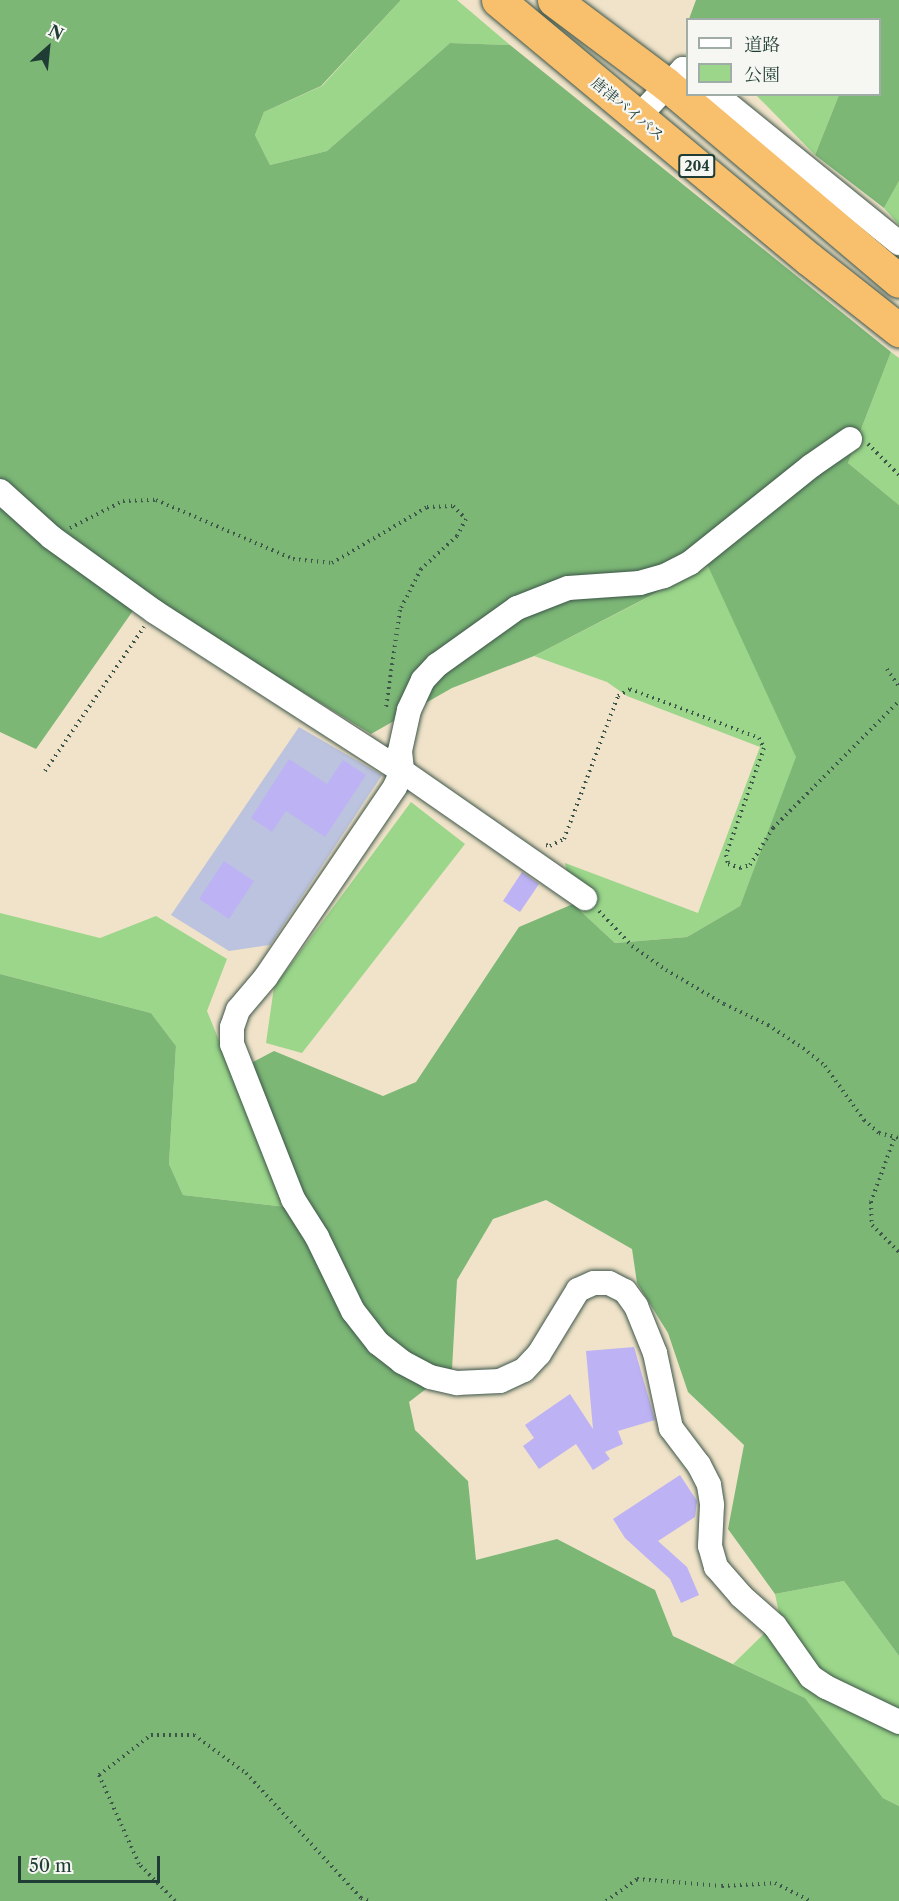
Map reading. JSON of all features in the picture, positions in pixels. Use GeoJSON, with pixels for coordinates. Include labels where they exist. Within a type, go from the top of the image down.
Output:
{"type":"FeatureCollection","features":[{"type":"Feature","properties":{"kind":"highway","name":"唐津バイパス"},"geometry":{"type":"LineString","coordinates":[[498,0],[809,260],[899,330]]}},
{"type":"Feature","properties":{"kind":"highway","name":"204"},"geometry":{"type":"LineString","coordinates":[[554,0],[676,79]]}},
{"type":"Feature","properties":{"kind":"highway","name":"204"},"geometry":{"type":"LineString","coordinates":[[695,96],[899,281]]}},
{"type":"Feature","properties":{"kind":"street"},"geometry":{"type":"LineString","coordinates":[[638,117],[676,79]]}},
{"type":"Feature","properties":{"kind":"street"},"geometry":{"type":"LineString","coordinates":[[717,96],[899,243]]}},
{"type":"Feature","properties":{"kind":"street"},"geometry":{"type":"LineString","coordinates":[[850,439],[811,466],[690,562],[664,576],[640,583],[568,588],[516,608],[437,665],[423,680],[409,710],[400,751],[402,771],[395,787],[266,977],[238,1010],[232,1027],[232,1044],[293,1199],[317,1237],[353,1311],[378,1343],[402,1362],[430,1377],[457,1383],[500,1381],[524,1370],[539,1354],[578,1290],[594,1283],[609,1283],[625,1291],[636,1306],[655,1353],[671,1428],[699,1465],[709,1485],[712,1505],[710,1546],[717,1568],[741,1596],[775,1626],[812,1677],[826,1688],[899,1722]]}},
{"type":"Feature","properties":{"kind":"street"},"geometry":{"type":"LineString","coordinates":[[0,491],[51,537],[155,612],[402,771],[585,898]]}},
{"type":"Feature","properties":{"kind":"path"},"geometry":{"type":"LineString","coordinates":[[850,439],[868,444],[899,474]]}},
{"type":"Feature","properties":{"kind":"path"},"geometry":{"type":"LineString","coordinates":[[51,537],[123,501],[156,500],[293,559],[332,563],[427,507],[453,506],[466,519],[457,536],[421,569],[400,610],[385,712]]}},
{"type":"Feature","properties":{"kind":"path"},"geometry":{"type":"LineString","coordinates":[[45,771],[155,612]]}},
{"type":"Feature","properties":{"kind":"path"},"geometry":{"type":"LineString","coordinates":[[888,669],[899,687]]}},
{"type":"Feature","properties":{"kind":"path"},"geometry":{"type":"LineString","coordinates":[[540,843],[550,846],[564,839],[618,696],[630,689],[759,738],[764,748],[726,855],[728,864],[740,868],[750,865],[773,828],[899,701]]}},
{"type":"Feature","properties":{"kind":"path"},"geometry":{"type":"LineString","coordinates":[[585,898],[632,946],[666,970],[724,1004],[768,1025],[804,1048],[825,1066],[864,1120],[879,1133],[897,1138],[871,1202],[871,1214],[872,1225],[899,1252]]}},
{"type":"Feature","properties":{"kind":"path"},"geometry":{"type":"LineString","coordinates":[[175,1901],[139,1864],[99,1775],[151,1735],[194,1735],[246,1773],[361,1898],[369,1901]]}},
{"type":"Feature","properties":{"kind":"path"},"geometry":{"type":"LineString","coordinates":[[606,1901],[637,1879],[722,1886],[775,1882],[810,1901]]}},
{"type":"Feature","properties":{"kind":"shaded area"},"geometry":{"type":"Polygon","coordinates":[[[299,727],[382,775],[270,945],[229,951],[171,915],[299,727]]]}},
{"type":"Feature","properties":{"kind":"green space"},"geometry":{"type":"Polygon","coordinates":[[[0,0],[401,0],[321,86],[264,112],[255,135],[270,165],[327,151],[450,43],[510,45],[891,352],[848,463],[899,505],[899,1656],[844,1581],[775,1594],[728,1529],[744,1445],[688,1392],[668,1333],[637,1283],[632,1249],[546,1200],[493,1219],[457,1280],[452,1369],[409,1402],[415,1430],[468,1481],[476,1560],[557,1539],[655,1590],[673,1636],[805,1698],[883,1798],[899,1806],[899,1901],[0,1901],[0,974],[151,1013],[176,1046],[169,1164],[183,1195],[286,1207],[253,1062],[274,1051],[383,1096],[416,1082],[519,927],[573,904],[615,943],[687,937],[740,906],[796,757],[708,566],[534,656],[452,688],[371,734],[144,595],[36,749],[0,732],[0,0]]]}},
{"type":"Feature","properties":{"kind":"green space"},"geometry":{"type":"Polygon","coordinates":[[[401,0],[457,0],[510,45],[450,43],[327,151],[270,165],[255,135],[264,112],[322,86],[401,0]]]}},
{"type":"Feature","properties":{"kind":"green space"},"geometry":{"type":"Polygon","coordinates":[[[696,0],[899,0],[899,181],[884,208],[815,155],[839,96],[881,96],[881,18],[689,18],[696,0]]]}},
{"type":"Feature","properties":{"kind":"green space"},"geometry":{"type":"Polygon","coordinates":[[[757,96],[839,96],[815,155],[757,96]]]}},
{"type":"Feature","properties":{"kind":"green space"},"geometry":{"type":"Polygon","coordinates":[[[899,181],[899,225],[884,208],[899,181]]]}},
{"type":"Feature","properties":{"kind":"green space"},"geometry":{"type":"Polygon","coordinates":[[[891,352],[899,358],[899,505],[848,463],[891,352]]]}},
{"type":"Feature","properties":{"kind":"green space"},"geometry":{"type":"Polygon","coordinates":[[[709,566],[797,757],[740,906],[687,937],[615,943],[573,904],[565,863],[698,913],[760,747],[627,696],[607,682],[534,656],[709,566]]]}},
{"type":"Feature","properties":{"kind":"green space"},"geometry":{"type":"Polygon","coordinates":[[[411,802],[465,844],[302,1053],[266,1043],[274,987],[411,802]]]}},
{"type":"Feature","properties":{"kind":"green space"},"geometry":{"type":"Polygon","coordinates":[[[0,913],[100,938],[156,916],[227,959],[207,1011],[287,1207],[183,1195],[169,1164],[176,1046],[151,1013],[0,974],[0,913]]]}},
{"type":"Feature","properties":{"kind":"green space"},"geometry":{"type":"Polygon","coordinates":[[[844,1581],[899,1656],[899,1806],[883,1798],[805,1698],[733,1664],[780,1618],[775,1594],[844,1581]]]}},
{"type":"Feature","properties":{"kind":"building"},"geometry":{"type":"Polygon","coordinates":[[[289,759],[327,784],[343,760],[366,775],[325,837],[286,811],[272,832],[251,818],[289,759]]]}},
{"type":"Feature","properties":{"kind":"building"},"geometry":{"type":"Polygon","coordinates":[[[224,861],[254,881],[229,919],[199,899],[224,861]]]}},
{"type":"Feature","properties":{"kind":"building"},"geometry":{"type":"Polygon","coordinates":[[[522,872],[539,884],[520,912],[503,901],[522,872]]]}},
{"type":"Feature","properties":{"kind":"building"},"geometry":{"type":"Polygon","coordinates":[[[634,1347],[655,1420],[618,1431],[623,1444],[605,1452],[610,1459],[593,1470],[576,1444],[539,1469],[523,1446],[534,1438],[525,1425],[570,1394],[593,1429],[586,1351],[634,1347]]]}},
{"type":"Feature","properties":{"kind":"building"},"geometry":{"type":"Polygon","coordinates":[[[680,1475],[697,1501],[695,1517],[658,1541],[687,1567],[699,1595],[681,1603],[670,1579],[625,1538],[613,1519],[680,1475]]]}}]}
